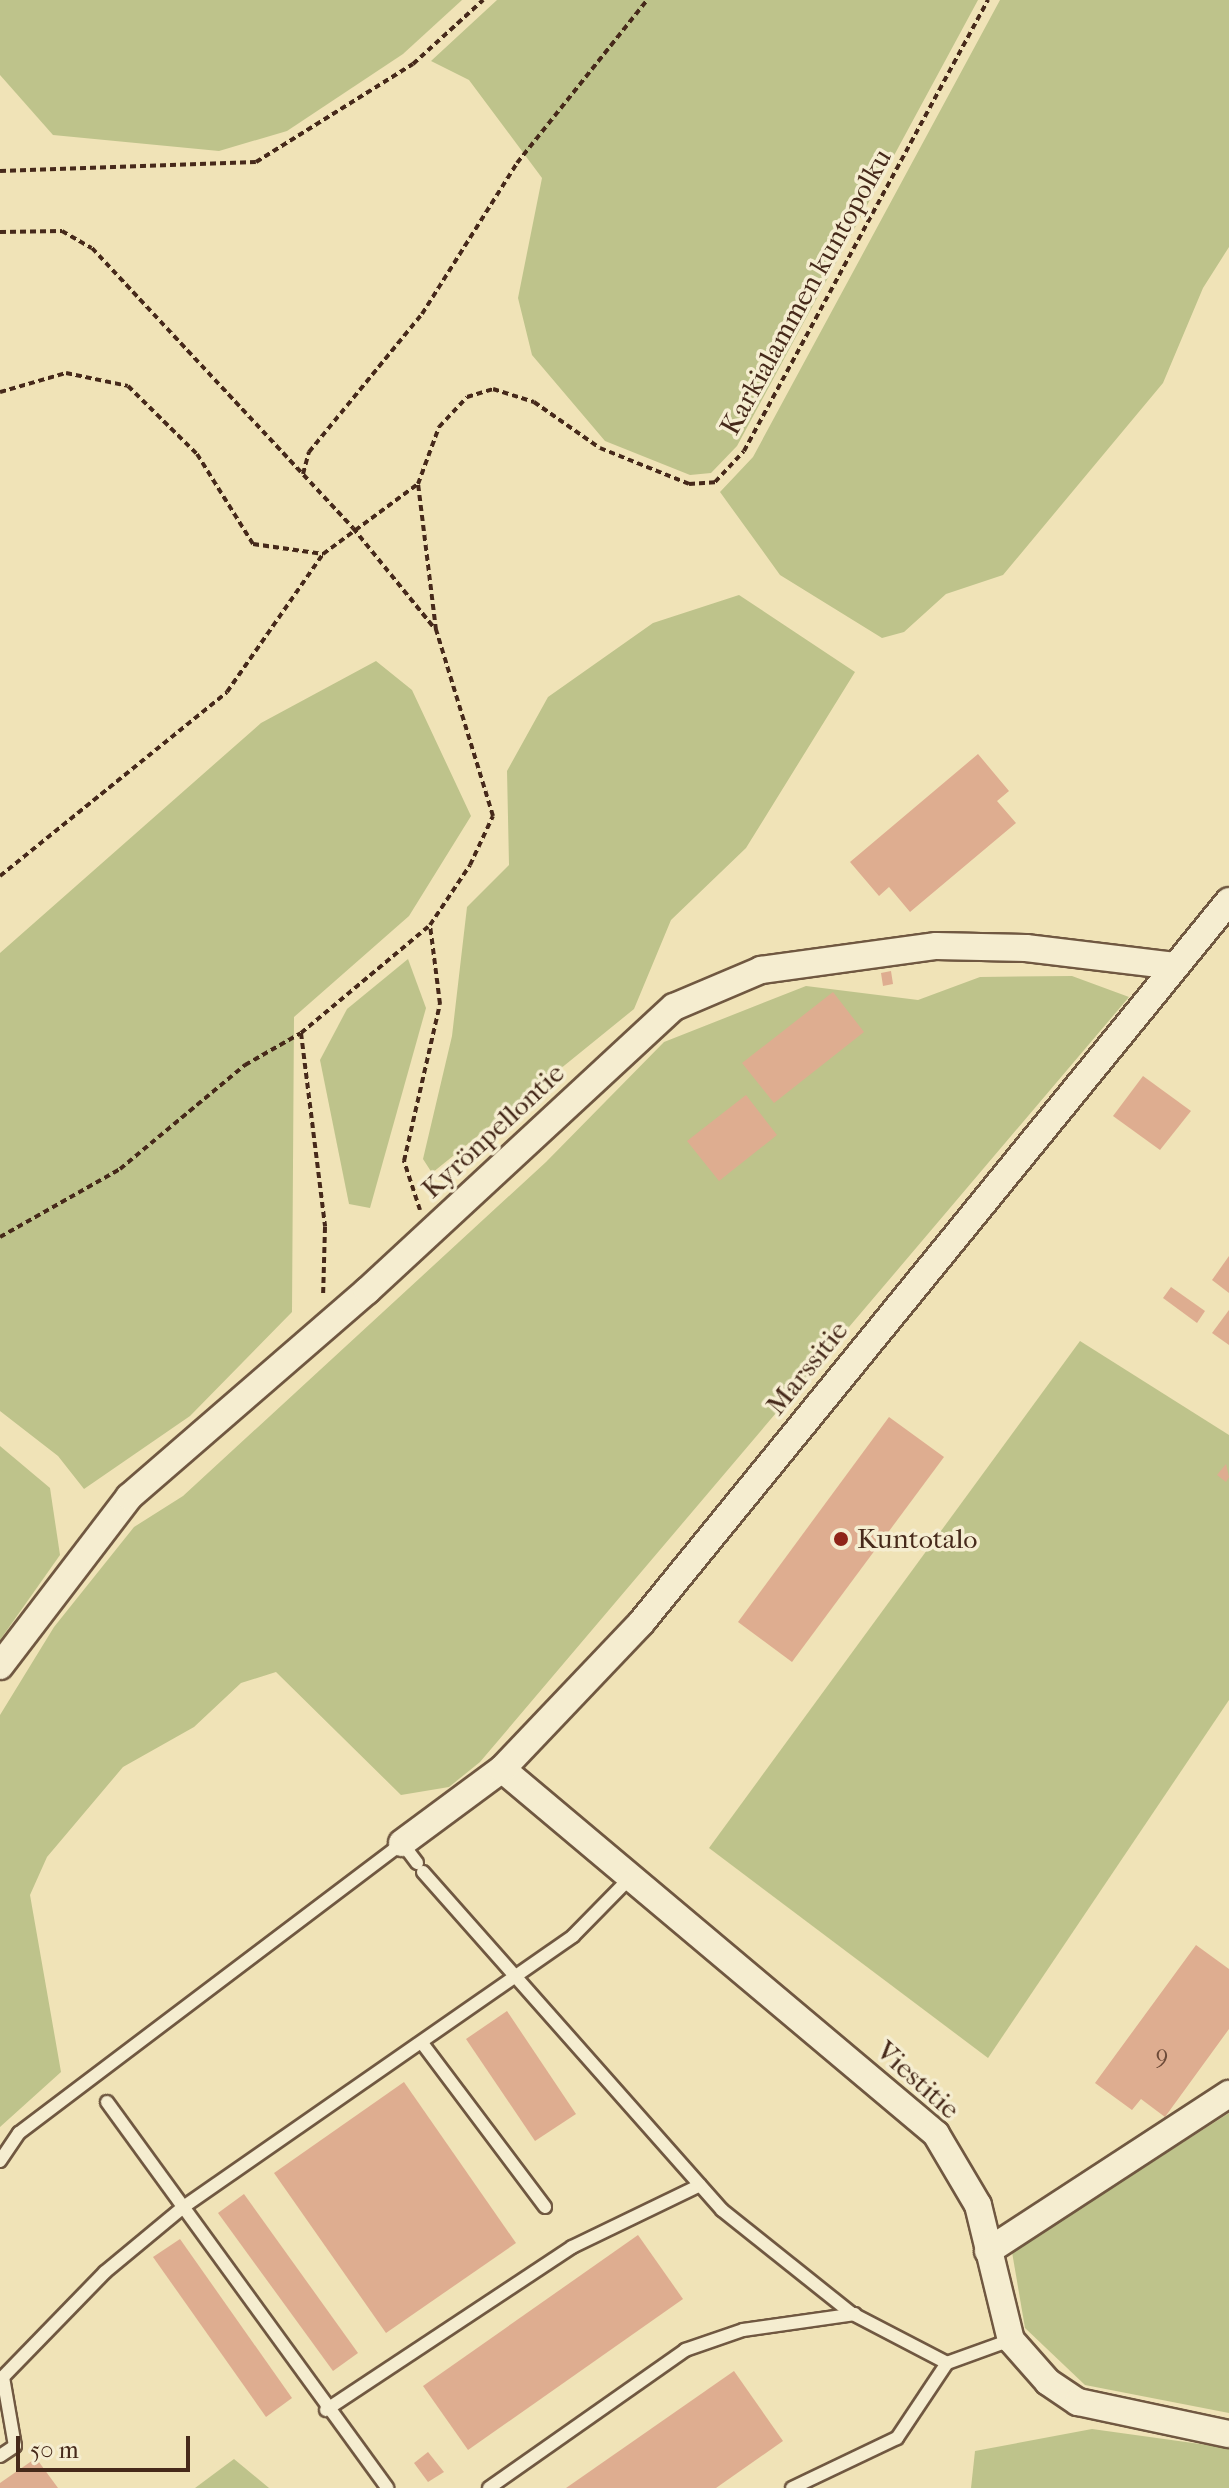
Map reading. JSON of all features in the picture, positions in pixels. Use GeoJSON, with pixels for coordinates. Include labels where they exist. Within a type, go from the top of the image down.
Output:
{"type":"FeatureCollection","features":[{"type":"Feature","properties":{"kind":"street","name":"Marssitie"},"geometry":{"type":"LineString","coordinates":[[414,1859],[641,1623],[1228,903]]}},
{"type":"Feature","properties":{"kind":"street","name":"Kyrönpellontie"},"geometry":{"type":"LineString","coordinates":[[0,1666],[129,1497],[434,1230],[648,1028],[719,983],[810,960],[936,946],[1026,948],[1175,966]]}},
{"type":"Feature","properties":{"kind":"street","name":"Viestitie"},"geometry":{"type":"LineString","coordinates":[[502,1769],[936,2134],[978,2205],[1011,2340],[1048,2382],[1078,2402],[1229,2434]]}},
{"type":"Feature","properties":{"kind":"street"},"geometry":{"type":"LineString","coordinates":[[988,2251],[1229,2094]]}},
{"type":"Feature","properties":{"kind":"lane"},"geometry":{"type":"LineString","coordinates":[[0,2161],[19,2133],[414,1859],[700,2185],[855,2314],[947,2363]]}},
{"type":"Feature","properties":{"kind":"lane"},"geometry":{"type":"LineString","coordinates":[[0,2456],[15,2446],[3,2377],[105,2272],[182,2208],[573,1936],[631,1877]]}},
{"type":"Feature","properties":{"kind":"lane"},"geometry":{"type":"LineString","coordinates":[[422,2043],[545,2207]]}},
{"type":"Feature","properties":{"kind":"lane"},"geometry":{"type":"LineString","coordinates":[[107,2102],[326,2410],[387,2488]]}},
{"type":"Feature","properties":{"kind":"lane"},"geometry":{"type":"LineString","coordinates":[[326,2410],[572,2247],[700,2185]]}},
{"type":"Feature","properties":{"kind":"lane"},"geometry":{"type":"LineString","coordinates":[[489,2488],[685,2350],[743,2330],[855,2314]]}},
{"type":"Feature","properties":{"kind":"lane"},"geometry":{"type":"LineString","coordinates":[[792,2488],[897,2438],[947,2363],[1011,2340]]}},
{"type":"Feature","properties":{"kind":"path"},"geometry":{"type":"LineString","coordinates":[[0,171],[256,162],[413,64],[483,0]]}},
{"type":"Feature","properties":{"kind":"path"},"geometry":{"type":"LineString","coordinates":[[303,474],[309,452],[422,314],[517,163],[647,0]]}},
{"type":"Feature","properties":{"kind":"path","name":"Karkialammen kuntopolku"},"geometry":{"type":"LineString","coordinates":[[418,484],[439,427],[467,397],[493,389],[534,402],[600,448],[662,475],[715,482],[744,451],[988,0]]}},
{"type":"Feature","properties":{"kind":"path"},"geometry":{"type":"LineString","coordinates":[[0,232],[62,231],[92,248],[353,528],[436,630]]}},
{"type":"Feature","properties":{"kind":"path"},"geometry":{"type":"LineString","coordinates":[[0,392],[66,373],[128,386],[197,454],[253,544],[323,554]]}},
{"type":"Feature","properties":{"kind":"path"},"geometry":{"type":"LineString","coordinates":[[0,876],[227,692],[323,554],[353,528],[418,484],[436,630],[493,816],[430,925],[301,1033],[245,1065],[120,1169],[0,1237]]}},
{"type":"Feature","properties":{"kind":"path"},"geometry":{"type":"LineString","coordinates":[[430,925],[440,1004],[404,1161],[410,1197],[434,1230]]}},
{"type":"Feature","properties":{"kind":"path"},"geometry":{"type":"LineString","coordinates":[[301,1033],[329,1324]]}},
{"type":"Feature","properties":{"kind":"green space"},"geometry":{"type":"Polygon","coordinates":[[[0,0],[462,0],[403,54],[287,131],[219,151],[53,135],[0,75],[0,0]]]}},
{"type":"Feature","properties":{"kind":"green space"},"geometry":{"type":"Polygon","coordinates":[[[497,0],[978,0],[737,446],[711,473],[690,475],[605,441],[532,355],[518,298],[542,178],[469,80],[431,61],[497,0]]]}},
{"type":"Feature","properties":{"kind":"green space"},"geometry":{"type":"Polygon","coordinates":[[[1000,0],[1229,0],[1229,247],[1203,288],[1163,383],[1003,575],[946,594],[904,632],[882,638],[780,575],[720,492],[753,457],[1000,0]]]}},
{"type":"Feature","properties":{"kind":"green space"},"geometry":{"type":"Polygon","coordinates":[[[739,595],[855,672],[746,848],[671,920],[634,1009],[432,1173],[423,1159],[452,1036],[467,907],[509,865],[507,771],[548,697],[653,623],[739,595]]]}},
{"type":"Feature","properties":{"kind":"green space"},"geometry":{"type":"Polygon","coordinates":[[[376,661],[412,690],[471,816],[409,916],[294,1017],[292,1312],[190,1416],[84,1489],[58,1456],[0,1411],[0,953],[261,723],[376,661]]]}},
{"type":"Feature","properties":{"kind":"green space"},"geometry":{"type":"Polygon","coordinates":[[[408,959],[426,1008],[370,1208],[349,1204],[320,1060],[347,1009],[408,959]]]}},
{"type":"Feature","properties":{"kind":"green space"},"geometry":{"type":"Polygon","coordinates":[[[1072,976],[1129,997],[480,1762],[449,1787],[401,1795],[276,1672],[241,1683],[194,1727],[123,1767],[47,1857],[30,1895],[61,2072],[0,2127],[0,1715],[54,1627],[134,1527],[183,1496],[546,1162],[664,1042],[806,986],[918,1000],[980,977],[1072,976]]]}},
{"type":"Feature","properties":{"kind":"green space"},"geometry":{"type":"Polygon","coordinates":[[[1080,1341],[1229,1435],[1229,1700],[988,2058],[709,1848],[1080,1341]]]}},
{"type":"Feature","properties":{"kind":"green space"},"geometry":{"type":"Polygon","coordinates":[[[0,1446],[50,1488],[60,1555],[0,1640],[0,1446]]]}},
{"type":"Feature","properties":{"kind":"green space"},"geometry":{"type":"Polygon","coordinates":[[[1229,2113],[1229,2413],[1085,2385],[1025,2328],[1012,2252],[1229,2113]]]}},
{"type":"Feature","properties":{"kind":"green space"},"geometry":{"type":"Polygon","coordinates":[[[1092,2429],[1229,2448],[1229,2488],[971,2488],[975,2451],[1092,2429]]]}},
{"type":"Feature","properties":{"kind":"green space"},"geometry":{"type":"Polygon","coordinates":[[[234,2459],[269,2488],[195,2488],[234,2459]]]}},
{"type":"Feature","properties":{"kind":"building"},"geometry":{"type":"Polygon","coordinates":[[[978,754],[1009,791],[997,801],[1016,823],[910,912],[889,887],[879,896],[850,862],[978,754]]]}},
{"type":"Feature","properties":{"kind":"building"},"geometry":{"type":"Polygon","coordinates":[[[891,971],[893,984],[883,986],[881,973],[891,971]]]}},
{"type":"Feature","properties":{"kind":"building"},"geometry":{"type":"Polygon","coordinates":[[[833,992],[864,1032],[774,1103],[742,1063],[833,992]]]}},
{"type":"Feature","properties":{"kind":"building"},"geometry":{"type":"Polygon","coordinates":[[[1143,1076],[1191,1111],[1160,1150],[1113,1116],[1143,1076]]]}},
{"type":"Feature","properties":{"kind":"building"},"geometry":{"type":"Polygon","coordinates":[[[746,1095],[777,1135],[719,1181],[687,1141],[746,1095]]]}},
{"type":"Feature","properties":{"kind":"building"},"geometry":{"type":"Polygon","coordinates":[[[1229,1256],[1229,1293],[1212,1280],[1229,1256]]]}},
{"type":"Feature","properties":{"kind":"building"},"geometry":{"type":"Polygon","coordinates":[[[1171,1287],[1205,1311],[1197,1323],[1163,1298],[1171,1287]]]}},
{"type":"Feature","properties":{"kind":"building"},"geometry":{"type":"Polygon","coordinates":[[[1229,1310],[1229,1345],[1212,1333],[1229,1310]]]}},
{"type":"Feature","properties":{"kind":"building","name":"Kuntotalo"},"geometry":{"type":"Polygon","coordinates":[[[889,1417],[944,1457],[792,1662],[738,1622],[889,1417]]]}},
{"type":"Feature","properties":{"kind":"building"},"geometry":{"type":"Polygon","coordinates":[[[1226,1464],[1229,1477],[1226,1482],[1217,1475],[1226,1464]]]}},
{"type":"Feature","properties":{"kind":"building"},"geometry":{"type":"Polygon","coordinates":[[[1196,1945],[1229,1969],[1229,2029],[1165,2117],[1141,2099],[1132,2110],[1095,2083],[1196,1945]]]}},
{"type":"Feature","properties":{"kind":"building"},"geometry":{"type":"Polygon","coordinates":[[[507,2011],[576,2114],[535,2141],[466,2039],[507,2011]]]}},
{"type":"Feature","properties":{"kind":"building"},"geometry":{"type":"Polygon","coordinates":[[[404,2082],[516,2243],[386,2333],[274,2173],[404,2082]]]}},
{"type":"Feature","properties":{"kind":"building"},"geometry":{"type":"Polygon","coordinates":[[[244,2194],[358,2353],[333,2371],[218,2213],[244,2194]]]}},
{"type":"Feature","properties":{"kind":"building"},"geometry":{"type":"Polygon","coordinates":[[[638,2235],[683,2299],[468,2450],[423,2386],[638,2235]]]}},
{"type":"Feature","properties":{"kind":"building"},"geometry":{"type":"Polygon","coordinates":[[[180,2239],[292,2398],[266,2417],[153,2257],[180,2239]]]}},
{"type":"Feature","properties":{"kind":"building"},"geometry":{"type":"Polygon","coordinates":[[[734,2371],[783,2441],[716,2488],[566,2488],[734,2371]]]}},
{"type":"Feature","properties":{"kind":"building"},"geometry":{"type":"Polygon","coordinates":[[[428,2452],[444,2472],[428,2482],[414,2463],[428,2452]]]}},
{"type":"Feature","properties":{"kind":"building"},"geometry":{"type":"Polygon","coordinates":[[[36,2458],[58,2488],[0,2488],[0,2483],[36,2458]]]}},
{"type":"Feature","properties":{"kind":"place","name":"Kuntotalo"},"geometry":{"type":"Point","coordinates":[841,1539]}}]}
